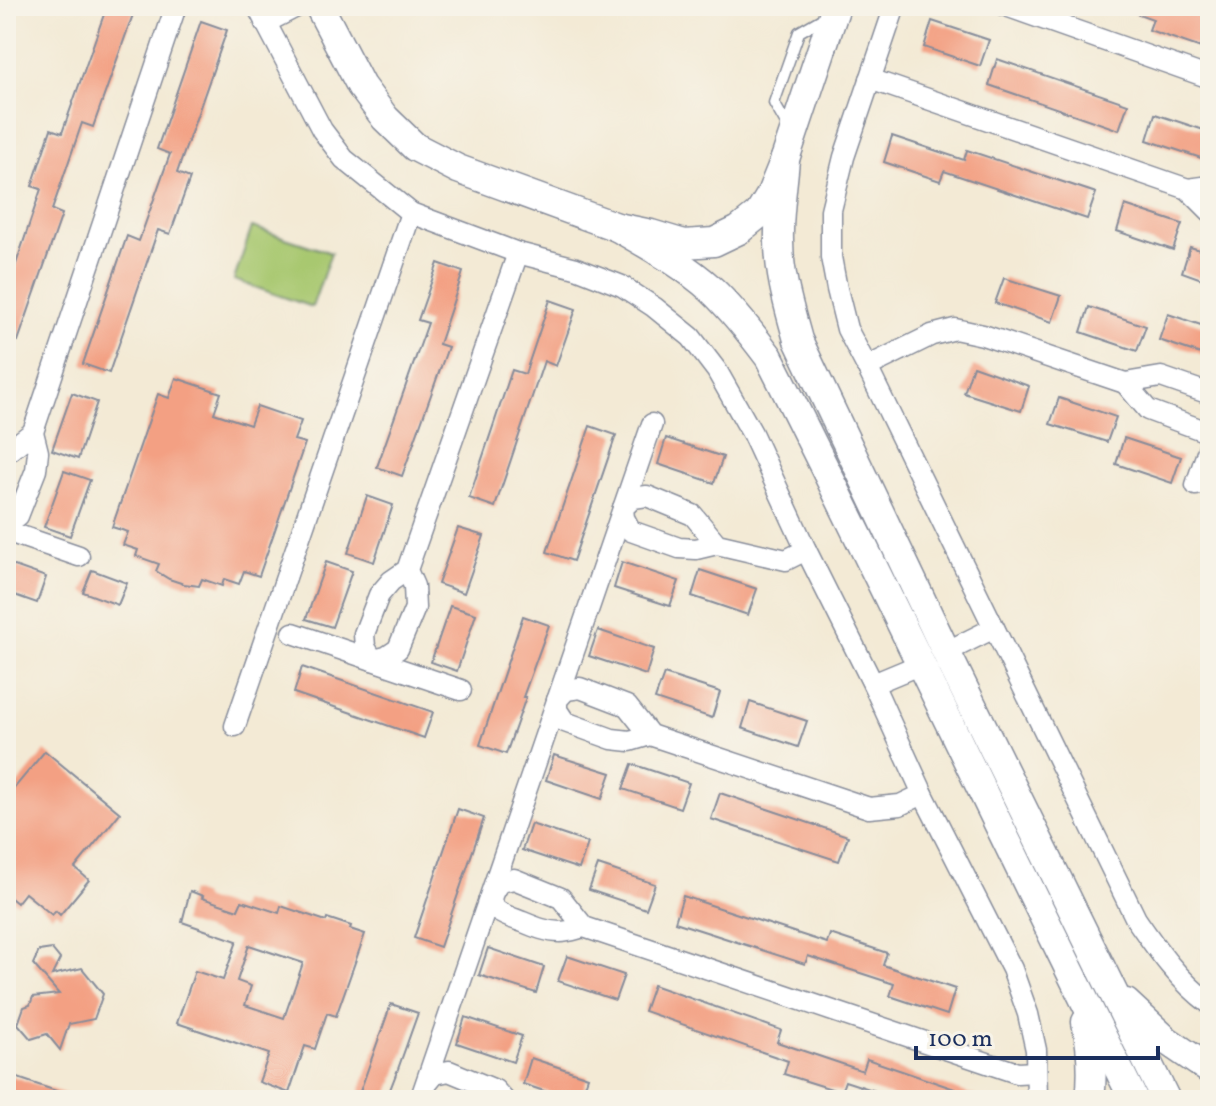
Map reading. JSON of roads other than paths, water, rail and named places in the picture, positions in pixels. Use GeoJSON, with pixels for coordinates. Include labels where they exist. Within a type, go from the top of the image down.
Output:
{"type":"FeatureCollection","features":[{"type":"Feature","properties":{"kind":"main road"},"geometry":{"type":"LineString","coordinates":[[319,6],[361,86],[385,118],[415,147],[458,169],[617,227],[684,244],[714,242],[739,230],[759,214],[770,196],[789,147],[835,9]]}},
{"type":"Feature","properties":{"kind":"main road"},"geometry":{"type":"LineString","coordinates":[[789,147],[778,239],[787,302],[798,340],[1068,968],[1134,1100]]}},
{"type":"Feature","properties":{"kind":"main road"},"geometry":{"type":"LineString","coordinates":[[617,227],[665,255],[711,289],[769,357],[1112,989],[1166,1100]]}},
{"type":"Feature","properties":{"kind":"main road"},"geometry":{"type":"LineString","coordinates":[[1068,968],[1091,1042],[1090,1100]]}},
{"type":"Feature","properties":{"kind":"main road"},"geometry":{"type":"LineString","coordinates":[[1112,989],[1166,1040],[1210,1070]]}},
{"type":"Feature","properties":{"kind":"street"},"geometry":{"type":"LineString","coordinates":[[6,524],[18,516],[36,470],[38,452],[33,432],[176,6]]}},
{"type":"Feature","properties":{"kind":"street"},"geometry":{"type":"LineString","coordinates":[[298,6],[261,14],[322,130],[344,159],[411,213],[518,253],[576,268],[622,286],[691,337],[717,371],[752,433],[923,794],[1012,969],[1028,1014],[1036,1050],[1037,1100]]}},
{"type":"Feature","properties":{"kind":"street"},"geometry":{"type":"LineString","coordinates":[[895,6],[841,170],[831,210],[833,267],[847,329],[1136,919],[1163,959],[1204,1000],[1210,978]]}},
{"type":"Feature","properties":{"kind":"street"},"geometry":{"type":"LineString","coordinates":[[1006,6],[1210,78]]}},
{"type":"Feature","properties":{"kind":"street"},"geometry":{"type":"LineString","coordinates":[[870,79],[1188,189],[1210,211]]}},
{"type":"Feature","properties":{"kind":"street"},"geometry":{"type":"LineString","coordinates":[[1188,189],[1210,186]]}},
{"type":"Feature","properties":{"kind":"street"},"geometry":{"type":"LineString","coordinates":[[235,726],[411,213]]}},
{"type":"Feature","properties":{"kind":"street"},"geometry":{"type":"LineString","coordinates":[[373,660],[365,647],[364,634],[379,595],[391,581],[407,570],[518,253]]}},
{"type":"Feature","properties":{"kind":"street"},"geometry":{"type":"LineString","coordinates":[[867,367],[932,335],[955,329],[983,335],[1125,383],[1161,377],[1210,394]]}},
{"type":"Feature","properties":{"kind":"street"},"geometry":{"type":"LineString","coordinates":[[1125,383],[1148,410],[1210,433]]}},
{"type":"Feature","properties":{"kind":"street"},"geometry":{"type":"LineString","coordinates":[[425,1094],[652,424]]}},
{"type":"Feature","properties":{"kind":"street"},"geometry":{"type":"LineString","coordinates":[[6,453],[33,432]]}},
{"type":"Feature","properties":{"kind":"street"},"geometry":{"type":"LineString","coordinates":[[1196,485],[1210,444]]}},
{"type":"Feature","properties":{"kind":"street"},"geometry":{"type":"LineString","coordinates":[[623,508],[633,498],[647,496],[693,515],[717,544]]}},
{"type":"Feature","properties":{"kind":"street"},"geometry":{"type":"LineString","coordinates":[[623,508],[631,531],[679,548],[696,549],[717,544],[786,560],[806,550]]}},
{"type":"Feature","properties":{"kind":"street"},"geometry":{"type":"LineString","coordinates":[[6,531],[79,556]]}},
{"type":"Feature","properties":{"kind":"street"},"geometry":{"type":"LineString","coordinates":[[373,660],[386,657],[398,649],[415,608],[414,586],[407,570]]}},
{"type":"Feature","properties":{"kind":"street"},"geometry":{"type":"LineString","coordinates":[[873,684],[994,628]]}},
{"type":"Feature","properties":{"kind":"street"},"geometry":{"type":"LineString","coordinates":[[293,633],[461,690]]}},
{"type":"Feature","properties":{"kind":"street"},"geometry":{"type":"LineString","coordinates":[[650,735],[630,741],[612,739],[565,722],[557,710],[557,700],[566,690],[580,688],[627,706],[650,735],[869,808],[900,805],[923,794]]}},
{"type":"Feature","properties":{"kind":"street"},"geometry":{"type":"LineString","coordinates":[[584,927],[561,898],[514,879],[500,882],[491,893],[491,901],[499,914],[546,931],[563,932],[584,927],[1017,1073],[1036,1072]]}},
{"type":"Feature","properties":{"kind":"street"},"geometry":{"type":"LineString","coordinates":[[425,1094],[435,1074],[449,1071],[495,1090],[504,1100]]}}]}
